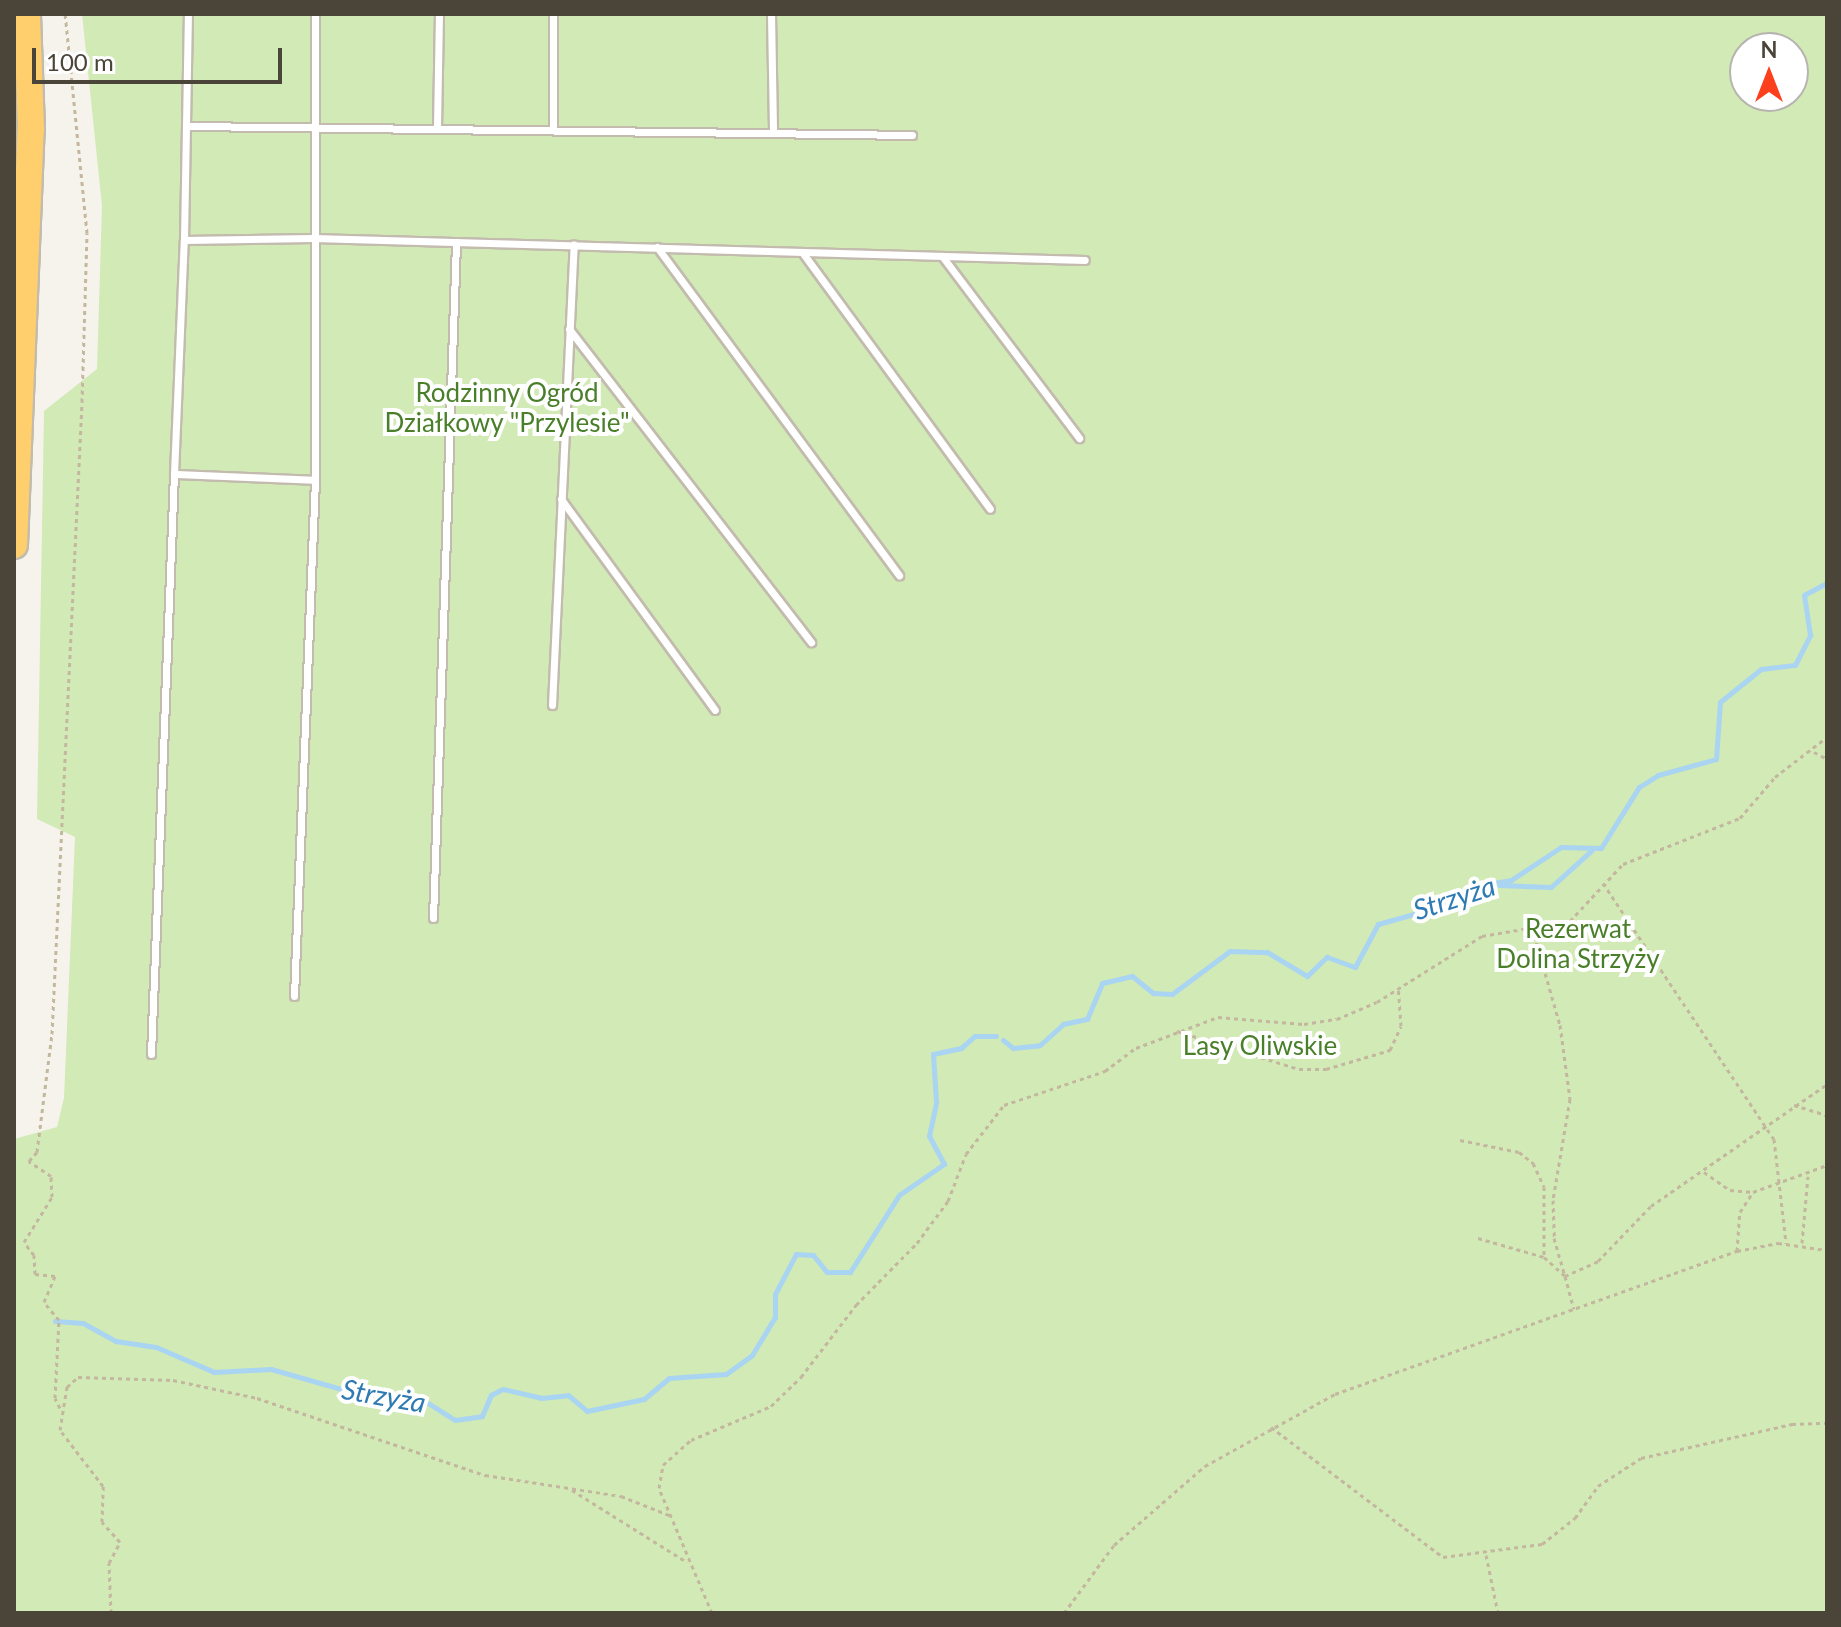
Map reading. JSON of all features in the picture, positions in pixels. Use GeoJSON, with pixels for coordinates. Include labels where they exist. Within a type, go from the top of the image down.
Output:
{"type":"FeatureCollection","features":[{"type":"Feature","properties":{"kind":"highway"},"geometry":{"type":"LineString","coordinates":[[14,545],[31,130],[27,14]]}},
{"type":"Feature","properties":{"kind":"lane"},"geometry":{"type":"LineString","coordinates":[[151,1054],[190,126],[188,14]]}},
{"type":"Feature","properties":{"kind":"lane"},"geometry":{"type":"LineString","coordinates":[[294,996],[315,480],[315,14]]}},
{"type":"Feature","properties":{"kind":"lane"},"geometry":{"type":"LineString","coordinates":[[437,127],[439,14]]}},
{"type":"Feature","properties":{"kind":"lane"},"geometry":{"type":"LineString","coordinates":[[553,14],[553,126]]}},
{"type":"Feature","properties":{"kind":"lane"},"geometry":{"type":"LineString","coordinates":[[771,14],[773,132]]}},
{"type":"Feature","properties":{"kind":"lane"},"geometry":{"type":"LineString","coordinates":[[190,126],[553,126],[912,135]]}},
{"type":"Feature","properties":{"kind":"lane"},"geometry":{"type":"LineString","coordinates":[[184,240],[313,238],[1085,260]]}},
{"type":"Feature","properties":{"kind":"lane"},"geometry":{"type":"LineString","coordinates":[[433,918],[456,242]]}},
{"type":"Feature","properties":{"kind":"lane"},"geometry":{"type":"LineString","coordinates":[[552,705],[574,245]]}},
{"type":"Feature","properties":{"kind":"lane"},"geometry":{"type":"LineString","coordinates":[[657,247],[899,575]]}},
{"type":"Feature","properties":{"kind":"lane"},"geometry":{"type":"LineString","coordinates":[[802,252],[990,509]]}},
{"type":"Feature","properties":{"kind":"lane"},"geometry":{"type":"LineString","coordinates":[[942,256],[1079,438]]}},
{"type":"Feature","properties":{"kind":"lane"},"geometry":{"type":"LineString","coordinates":[[569,329],[811,642]]}},
{"type":"Feature","properties":{"kind":"lane"},"geometry":{"type":"LineString","coordinates":[[174,474],[315,480]]}},
{"type":"Feature","properties":{"kind":"lane"},"geometry":{"type":"LineString","coordinates":[[561,499],[715,710]]}},
{"type":"Feature","properties":{"kind":"path"},"geometry":{"type":"LineString","coordinates":[[65,14],[87,233],[52,1034],[37,1152],[30,1167],[51,1176],[52,1197],[24,1242],[34,1255],[35,1274],[55,1276],[44,1302],[59,1320],[55,1398],[60,1408],[60,1430],[103,1486],[102,1522],[120,1542],[109,1563],[111,1613]]}},
{"type":"Feature","properties":{"kind":"path"},"geometry":{"type":"LineString","coordinates":[[712,1613],[659,1488],[663,1465],[691,1440],[771,1406],[801,1377],[866,1293],[917,1243],[948,1201],[966,1154],[1004,1105],[1105,1071],[1136,1048],[1218,1017],[1304,1024],[1337,1019],[1398,987],[1482,936],[1570,921],[1603,883],[1639,856],[1731,825],[1790,764],[1814,752],[1827,737]]}},
{"type":"Feature","properties":{"kind":"path"},"geometry":{"type":"LineString","coordinates":[[1814,752],[1827,759]]}},
{"type":"Feature","properties":{"kind":"path"},"geometry":{"type":"LineString","coordinates":[[1603,883],[1774,1139],[1776,1184],[1786,1243]]}},
{"type":"Feature","properties":{"kind":"path"},"geometry":{"type":"LineString","coordinates":[[1532,927],[1560,1025],[1570,1099],[1553,1200],[1554,1238],[1574,1309]]}},
{"type":"Feature","properties":{"kind":"path"},"geometry":{"type":"LineString","coordinates":[[1177,1031],[1299,1069],[1340,1066],[1390,1050],[1398,1039],[1398,987]]}},
{"type":"Feature","properties":{"kind":"path"},"geometry":{"type":"LineString","coordinates":[[1565,1276],[1598,1261],[1651,1206],[1704,1172],[1763,1125],[1827,1084]]}},
{"type":"Feature","properties":{"kind":"path"},"geometry":{"type":"LineString","coordinates":[[1794,1105],[1827,1115]]}},
{"type":"Feature","properties":{"kind":"path"},"geometry":{"type":"LineString","coordinates":[[1460,1140],[1519,1152],[1533,1163],[1544,1187],[1544,1257]]}},
{"type":"Feature","properties":{"kind":"path"},"geometry":{"type":"LineString","coordinates":[[1704,1172],[1730,1190],[1753,1192],[1827,1165]]}},
{"type":"Feature","properties":{"kind":"path"},"geometry":{"type":"LineString","coordinates":[[1802,1243],[1809,1174]]}},
{"type":"Feature","properties":{"kind":"path"},"geometry":{"type":"LineString","coordinates":[[1737,1251],[1740,1212],[1753,1192]]}},
{"type":"Feature","properties":{"kind":"path"},"geometry":{"type":"LineString","coordinates":[[1478,1238],[1544,1257],[1565,1276]]}},
{"type":"Feature","properties":{"kind":"path"},"geometry":{"type":"LineString","coordinates":[[1064,1613],[1114,1545],[1205,1466],[1271,1427],[1374,1379],[1737,1251],[1786,1243],[1802,1243],[1827,1250]]}},
{"type":"Feature","properties":{"kind":"path"},"geometry":{"type":"LineString","coordinates":[[60,1408],[78,1377],[173,1380],[272,1402],[485,1475],[650,1503],[669,1515]]}},
{"type":"Feature","properties":{"kind":"path"},"geometry":{"type":"LineString","coordinates":[[1271,1427],[1443,1557],[1486,1555],[1542,1544],[1575,1518],[1598,1486],[1641,1458],[1792,1424],[1827,1423]]}},
{"type":"Feature","properties":{"kind":"path"},"geometry":{"type":"LineString","coordinates":[[568,1488],[691,1565]]}},
{"type":"Feature","properties":{"kind":"path"},"geometry":{"type":"LineString","coordinates":[[1486,1555],[1498,1613]]}},
{"type":"Feature","properties":{"kind":"green space","name":"Lasy Oliwskie"},"geometry":{"type":"Polygon","coordinates":[[[82,14],[1827,14],[1827,1613],[14,1613],[14,1139],[57,1127],[64,1098],[75,837],[37,819],[44,411],[97,369],[102,206],[82,14]]]}},
{"type":"Feature","properties":{"kind":"waterway","name":"Strzyża"},"geometry":{"type":"LineString","coordinates":[[1003,1040],[1013,1048],[1040,1045],[1063,1024],[1087,1019],[1102,983],[1132,976],[1153,993],[1172,994],[1230,951],[1267,952],[1307,976],[1327,957],[1355,967],[1378,924],[1446,905],[1474,886],[1511,880],[1561,847],[1601,848],[1639,787],[1658,775],[1716,759],[1720,702],[1761,669],[1795,665],[1810,635],[1804,595],[1827,583]]}},
{"type":"Feature","properties":{"kind":"waterway"},"geometry":{"type":"LineString","coordinates":[[1499,885],[1551,887],[1592,850]]}},
{"type":"Feature","properties":{"kind":"waterway","name":"Strzyża"},"geometry":{"type":"LineString","coordinates":[[55,1321],[83,1323],[116,1341],[156,1347],[214,1372],[271,1369],[376,1399],[420,1398],[455,1420],[482,1416],[491,1395],[503,1389],[541,1398],[568,1395],[587,1411],[644,1399],[669,1378],[726,1374],[752,1355],[775,1317],[775,1294],[796,1254],[813,1255],[827,1272],[850,1272],[899,1195],[944,1164],[929,1136],[936,1102],[933,1054],[961,1048],[975,1036],[996,1036]]}},
{"type":"Feature","properties":{"kind":"park label","name":"Rodzinny Ogród Działkowy \"Przylesie\""},"geometry":{"type":"Point","coordinates":[507,408]}},
{"type":"Feature","properties":{"kind":"park label","name":"Rezerwat Dolina Strzyży"},"geometry":{"type":"Point","coordinates":[1578,944]}}]}
